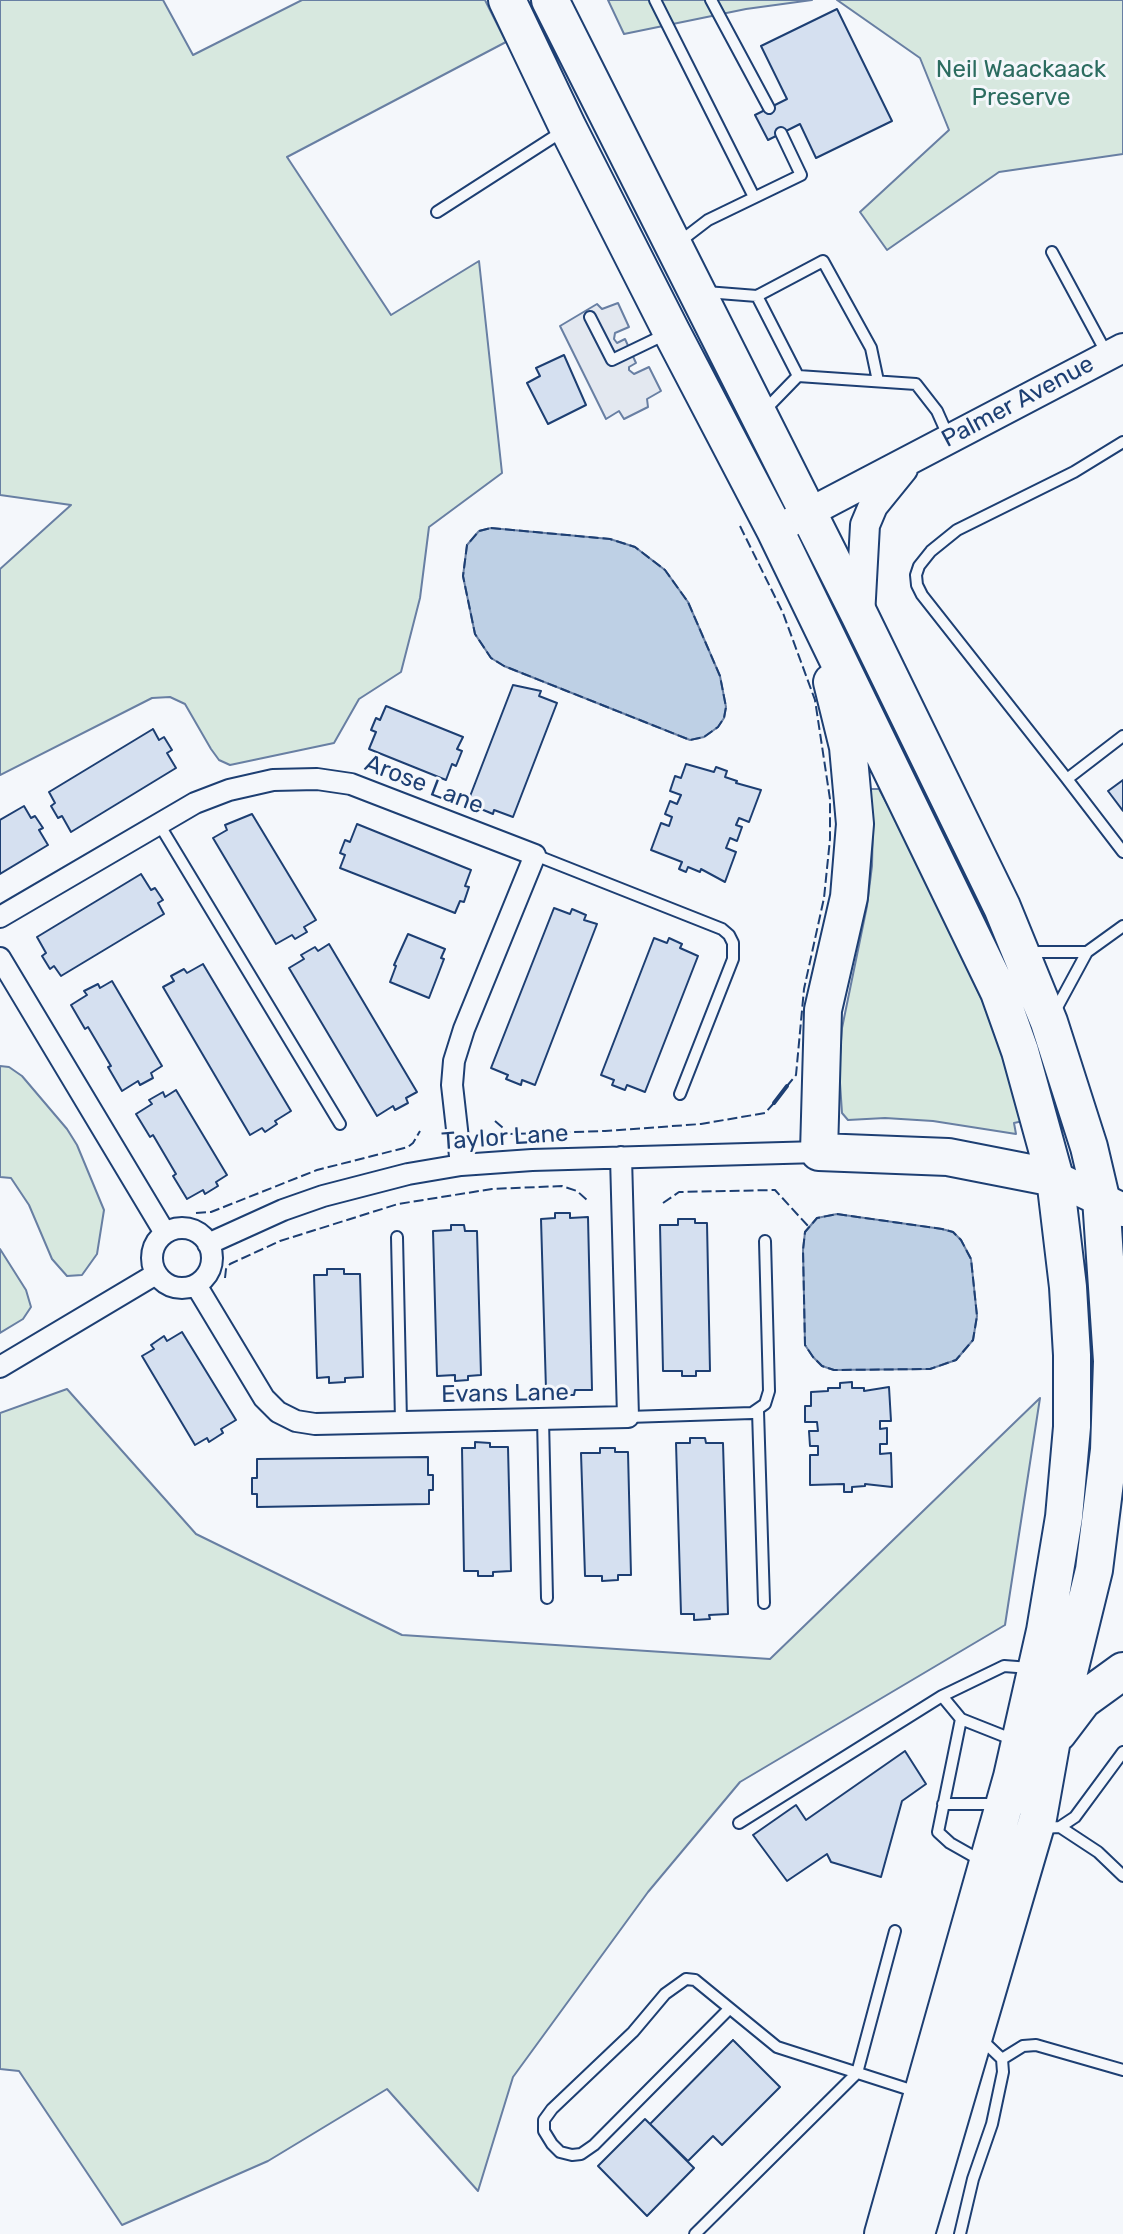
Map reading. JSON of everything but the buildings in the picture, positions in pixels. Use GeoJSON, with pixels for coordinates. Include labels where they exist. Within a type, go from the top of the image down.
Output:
{"type":"FeatureCollection","features":[{"type":"Feature","properties":{"kind":"highway"},"geometry":{"type":"LineString","coordinates":[[507,0],[568,128],[775,530],[999,992],[1020,1051],[1055,1178],[1068,1287],[1072,1427],[1064,1517],[1036,1669],[1035,1743],[1047,1827],[975,2033],[916,2234]]}},
{"type":"Feature","properties":{"kind":"highway"},"geometry":{"type":"LineString","coordinates":[[550,0],[860,616],[995,893],[1049,1022],[1089,1147],[1112,1204],[1117,1322],[1107,1504],[1094,1570],[1035,1743],[1004,1804],[883,2234]]}},
{"type":"Feature","properties":{"kind":"highway"},"geometry":{"type":"LineString","coordinates":[[812,607],[848,747],[855,824],[849,897],[823,1010],[819,1152],[948,1157],[1055,1178]]}},
{"type":"Feature","properties":{"kind":"highway"},"geometry":{"type":"LineString","coordinates":[[1035,1743],[1083,1700],[1123,1671]]}},
{"type":"Feature","properties":{"kind":"main road"},"geometry":{"type":"LineString","coordinates":[[1055,1178],[1112,1204]]}},
{"type":"Feature","properties":{"kind":"street","name":"Palmer Avenue"},"geometry":{"type":"LineString","coordinates":[[775,530],[1115,352]]}},
{"type":"Feature","properties":{"kind":"street","name":"Palmer Avenue"},"geometry":{"type":"LineString","coordinates":[[860,616],[865,525],[873,506],[913,458]]}},
{"type":"Feature","properties":{"kind":"street","name":"Arose Lane"},"geometry":{"type":"LineString","coordinates":[[0,917],[158,823],[211,796],[273,780],[317,779],[351,784],[535,855]]}},
{"type":"Feature","properties":{"kind":"street"},"geometry":{"type":"LineString","coordinates":[[461,1165],[452,1085],[454,1061],[464,1029],[535,855]]}},
{"type":"Feature","properties":{"kind":"street"},"geometry":{"type":"LineString","coordinates":[[0,958],[165,1233]]}},
{"type":"Feature","properties":{"kind":"street","name":"Taylor Lane"},"geometry":{"type":"LineString","coordinates":[[208,1244],[283,1210],[323,1196],[408,1174],[461,1165],[819,1152]]}},
{"type":"Feature","properties":{"kind":"street"},"geometry":{"type":"LineString","coordinates":[[621,1157],[628,1417]]}},
{"type":"Feature","properties":{"kind":"street"},"geometry":{"type":"LineString","coordinates":[[184,1228],[202,1236],[208,1244],[211,1253],[209,1271],[196,1285],[170,1286],[156,1274],[152,1265],[154,1247],[165,1233],[184,1228]]}},
{"type":"Feature","properties":{"kind":"street"},"geometry":{"type":"LineString","coordinates":[[0,1367],[156,1274]]}},
{"type":"Feature","properties":{"kind":"street","name":"Evans Lane"},"geometry":{"type":"LineString","coordinates":[[196,1285],[264,1398],[278,1412],[306,1423],[628,1417]]}},
{"type":"Feature","properties":{"kind":"lane"},"geometry":{"type":"LineString","coordinates":[[655,0],[754,197]]}},
{"type":"Feature","properties":{"kind":"lane"},"geometry":{"type":"LineString","coordinates":[[711,0],[769,108]]}},
{"type":"Feature","properties":{"kind":"lane"},"geometry":{"type":"LineString","coordinates":[[437,212],[568,128]]}},
{"type":"Feature","properties":{"kind":"lane"},"geometry":{"type":"LineString","coordinates":[[673,247],[708,220],[801,175],[781,133]]}},
{"type":"Feature","properties":{"kind":"lane"},"geometry":{"type":"LineString","coordinates":[[1052,252],[1115,352]]}},
{"type":"Feature","properties":{"kind":"lane"},"geometry":{"type":"LineString","coordinates":[[696,291],[757,296],[823,261],[871,348],[878,381]]}},
{"type":"Feature","properties":{"kind":"lane"},"geometry":{"type":"LineString","coordinates":[[757,296],[798,376]]}},
{"type":"Feature","properties":{"kind":"lane"},"geometry":{"type":"LineString","coordinates":[[590,317],[612,360],[671,331]]}},
{"type":"Feature","properties":{"kind":"lane"},"geometry":{"type":"LineString","coordinates":[[759,416],[798,376],[916,384],[937,411],[949,438]]}},
{"type":"Feature","properties":{"kind":"lane"},"geometry":{"type":"LineString","coordinates":[[1123,442],[1074,472],[957,530],[931,551],[916,575],[922,595],[1123,852]]}},
{"type":"Feature","properties":{"kind":"lane"},"geometry":{"type":"LineString","coordinates":[[1067,779],[1123,736]]}},
{"type":"Feature","properties":{"kind":"lane"},"geometry":{"type":"LineString","coordinates":[[158,823],[340,1124]]}},
{"type":"Feature","properties":{"kind":"lane"},"geometry":{"type":"LineString","coordinates":[[535,855],[722,929],[729,935],[733,943],[733,959],[680,1094]]}},
{"type":"Feature","properties":{"kind":"lane"},"geometry":{"type":"LineString","coordinates":[[1049,1022],[1087,952],[1123,926]]}},
{"type":"Feature","properties":{"kind":"lane"},"geometry":{"type":"LineString","coordinates":[[1021,952],[1087,952]]}},
{"type":"Feature","properties":{"kind":"lane"},"geometry":{"type":"LineString","coordinates":[[397,1237],[401,1421]]}},
{"type":"Feature","properties":{"kind":"lane"},"geometry":{"type":"LineString","coordinates":[[628,1417],[752,1413],[765,1404],[769,1391],[765,1241]]}},
{"type":"Feature","properties":{"kind":"lane"},"geometry":{"type":"LineString","coordinates":[[758,1411],[764,1603]]}},
{"type":"Feature","properties":{"kind":"lane"},"geometry":{"type":"LineString","coordinates":[[543,1419],[547,1598]]}},
{"type":"Feature","properties":{"kind":"lane"},"geometry":{"type":"LineString","coordinates":[[739,1823],[942,1696],[1004,1666],[1036,1669]]}},
{"type":"Feature","properties":{"kind":"lane"},"geometry":{"type":"LineString","coordinates":[[942,1696],[961,1719],[1035,1743]]}},
{"type":"Feature","properties":{"kind":"lane"},"geometry":{"type":"LineString","coordinates":[[961,1719],[938,1832],[950,1843],[987,1864]]}},
{"type":"Feature","properties":{"kind":"lane"},"geometry":{"type":"LineString","coordinates":[[1047,1827],[1075,1817],[1123,1752]]}},
{"type":"Feature","properties":{"kind":"lane"},"geometry":{"type":"LineString","coordinates":[[943,1804],[1004,1804]]}},
{"type":"Feature","properties":{"kind":"lane"},"geometry":{"type":"LineString","coordinates":[[1047,1827],[1098,1852],[1123,1876]]}},
{"type":"Feature","properties":{"kind":"lane"},"geometry":{"type":"LineString","coordinates":[[695,2234],[857,2073],[895,1931]]}},
{"type":"Feature","properties":{"kind":"lane"},"geometry":{"type":"LineString","coordinates":[[729,2009],[594,2145],[581,2154],[572,2155],[560,2152],[552,2144],[544,2131],[544,2120],[552,2109],[633,2032],[665,1994],[686,1979],[695,1980],[777,2047],[923,2094]]}},
{"type":"Feature","properties":{"kind":"lane"},"geometry":{"type":"LineString","coordinates":[[960,2234],[973,2179],[992,2124],[1003,2072],[1002,2059],[975,2033]]}},
{"type":"Feature","properties":{"kind":"lane"},"geometry":{"type":"LineString","coordinates":[[1002,2059],[1023,2046],[1036,2045],[1123,2070]]}},
{"type":"Feature","properties":{"kind":"green space"},"geometry":{"type":"Polygon","coordinates":[[[0,0],[163,0],[193,55],[302,0],[485,0],[506,42],[287,157],[391,315],[479,261],[502,473],[429,527],[420,598],[401,672],[359,699],[334,743],[230,765],[219,760],[185,704],[170,697],[152,698],[0,775],[0,569],[71,505],[0,495],[0,0]]]}},
{"type":"Feature","properties":{"kind":"green space"},"geometry":{"type":"Polygon","coordinates":[[[608,0],[812,0],[746,9],[624,34],[608,0]]]}},
{"type":"Feature","properties":{"kind":"green space","name":"Neil Waackaack Preserve"},"geometry":{"type":"Polygon","coordinates":[[[837,0],[1123,0],[1123,154],[999,172],[887,250],[860,212],[949,130],[920,58],[837,0]]]}},
{"type":"Feature","properties":{"kind":"green space"},"geometry":{"type":"Polygon","coordinates":[[[870,789],[879,789],[908,843],[984,1004],[1023,1121],[1014,1123],[1016,1134],[933,1121],[885,1118],[848,1120],[842,1113],[839,1068],[842,1028],[872,866],[870,789]]]}},
{"type":"Feature","properties":{"kind":"green space"},"geometry":{"type":"Polygon","coordinates":[[[0,1066],[9,1067],[22,1076],[67,1129],[77,1145],[104,1210],[97,1254],[82,1275],[67,1276],[52,1259],[29,1205],[11,1178],[0,1177],[0,1066]]]}},
{"type":"Feature","properties":{"kind":"green space"},"geometry":{"type":"Polygon","coordinates":[[[0,1249],[26,1290],[31,1307],[23,1319],[0,1333],[0,1249]]]}},
{"type":"Feature","properties":{"kind":"green space"},"geometry":{"type":"Polygon","coordinates":[[[67,1389],[196,1534],[402,1635],[770,1659],[1040,1398],[1005,1625],[740,1782],[648,1892],[513,2077],[478,2191],[387,2089],[268,2161],[122,2225],[19,2071],[0,2069],[0,1413],[67,1389]]]}},
{"type":"Feature","properties":{"kind":"shaded area"},"geometry":{"type":"Polygon","coordinates":[[[618,303],[629,327],[615,333],[614,339],[617,343],[625,339],[636,363],[629,370],[634,374],[649,367],[661,391],[647,399],[648,407],[624,419],[619,411],[606,419],[560,326],[597,304],[602,309],[618,303]]]}},
{"type":"Feature","properties":{"kind":"water"},"geometry":{"type":"Polygon","coordinates":[[[491,528],[610,539],[635,547],[665,570],[688,602],[720,676],[726,707],[718,727],[704,737],[690,740],[504,666],[491,658],[475,634],[463,576],[467,545],[479,531],[491,528]]]}},
{"type":"Feature","properties":{"kind":"water"},"geometry":{"type":"Polygon","coordinates":[[[837,1214],[942,1229],[953,1232],[961,1240],[971,1259],[977,1316],[973,1340],[956,1360],[930,1369],[834,1370],[822,1366],[813,1357],[805,1345],[805,1232],[817,1218],[837,1214]]]}},
{"type":"Feature","properties":{"kind":"fence"},"geometry":{"type":"LineString","coordinates":[[740,526],[783,613],[815,700],[830,799],[830,839],[824,898],[804,989],[796,1075],[787,1086]]}},
{"type":"Feature","properties":{"kind":"fence"},"geometry":{"type":"LineString","coordinates":[[491,528],[610,539],[635,547],[665,570],[688,602],[720,676],[726,707],[718,727],[704,737],[690,740],[504,666],[491,658],[475,634],[463,576],[467,545],[479,531],[491,528]]}},
{"type":"Feature","properties":{"kind":"fence"},"geometry":{"type":"LineString","coordinates":[[495,1121],[510,1134],[605,1131],[701,1124],[765,1113],[774,1103]]}},
{"type":"Feature","properties":{"kind":"fence"},"geometry":{"type":"LineString","coordinates":[[196,1213],[211,1212],[317,1170],[408,1147],[420,1131]]}},
{"type":"Feature","properties":{"kind":"fence"},"geometry":{"type":"LineString","coordinates":[[225,1278],[230,1264],[280,1241],[398,1204],[492,1189],[562,1186],[577,1191],[588,1201]]}},
{"type":"Feature","properties":{"kind":"fence"},"geometry":{"type":"LineString","coordinates":[[663,1203],[679,1192],[775,1190],[808,1226]]}},
{"type":"Feature","properties":{"kind":"fence"},"geometry":{"type":"LineString","coordinates":[[837,1214],[942,1229],[953,1232],[961,1240],[971,1259],[977,1316],[973,1340],[956,1360],[930,1369],[834,1370],[822,1366],[813,1357],[805,1345],[805,1232],[817,1218],[837,1214]]}},
{"type":"Feature","properties":{"kind":"wall"},"geometry":{"type":"LineString","coordinates":[[774,1103],[787,1086]]}}]}
